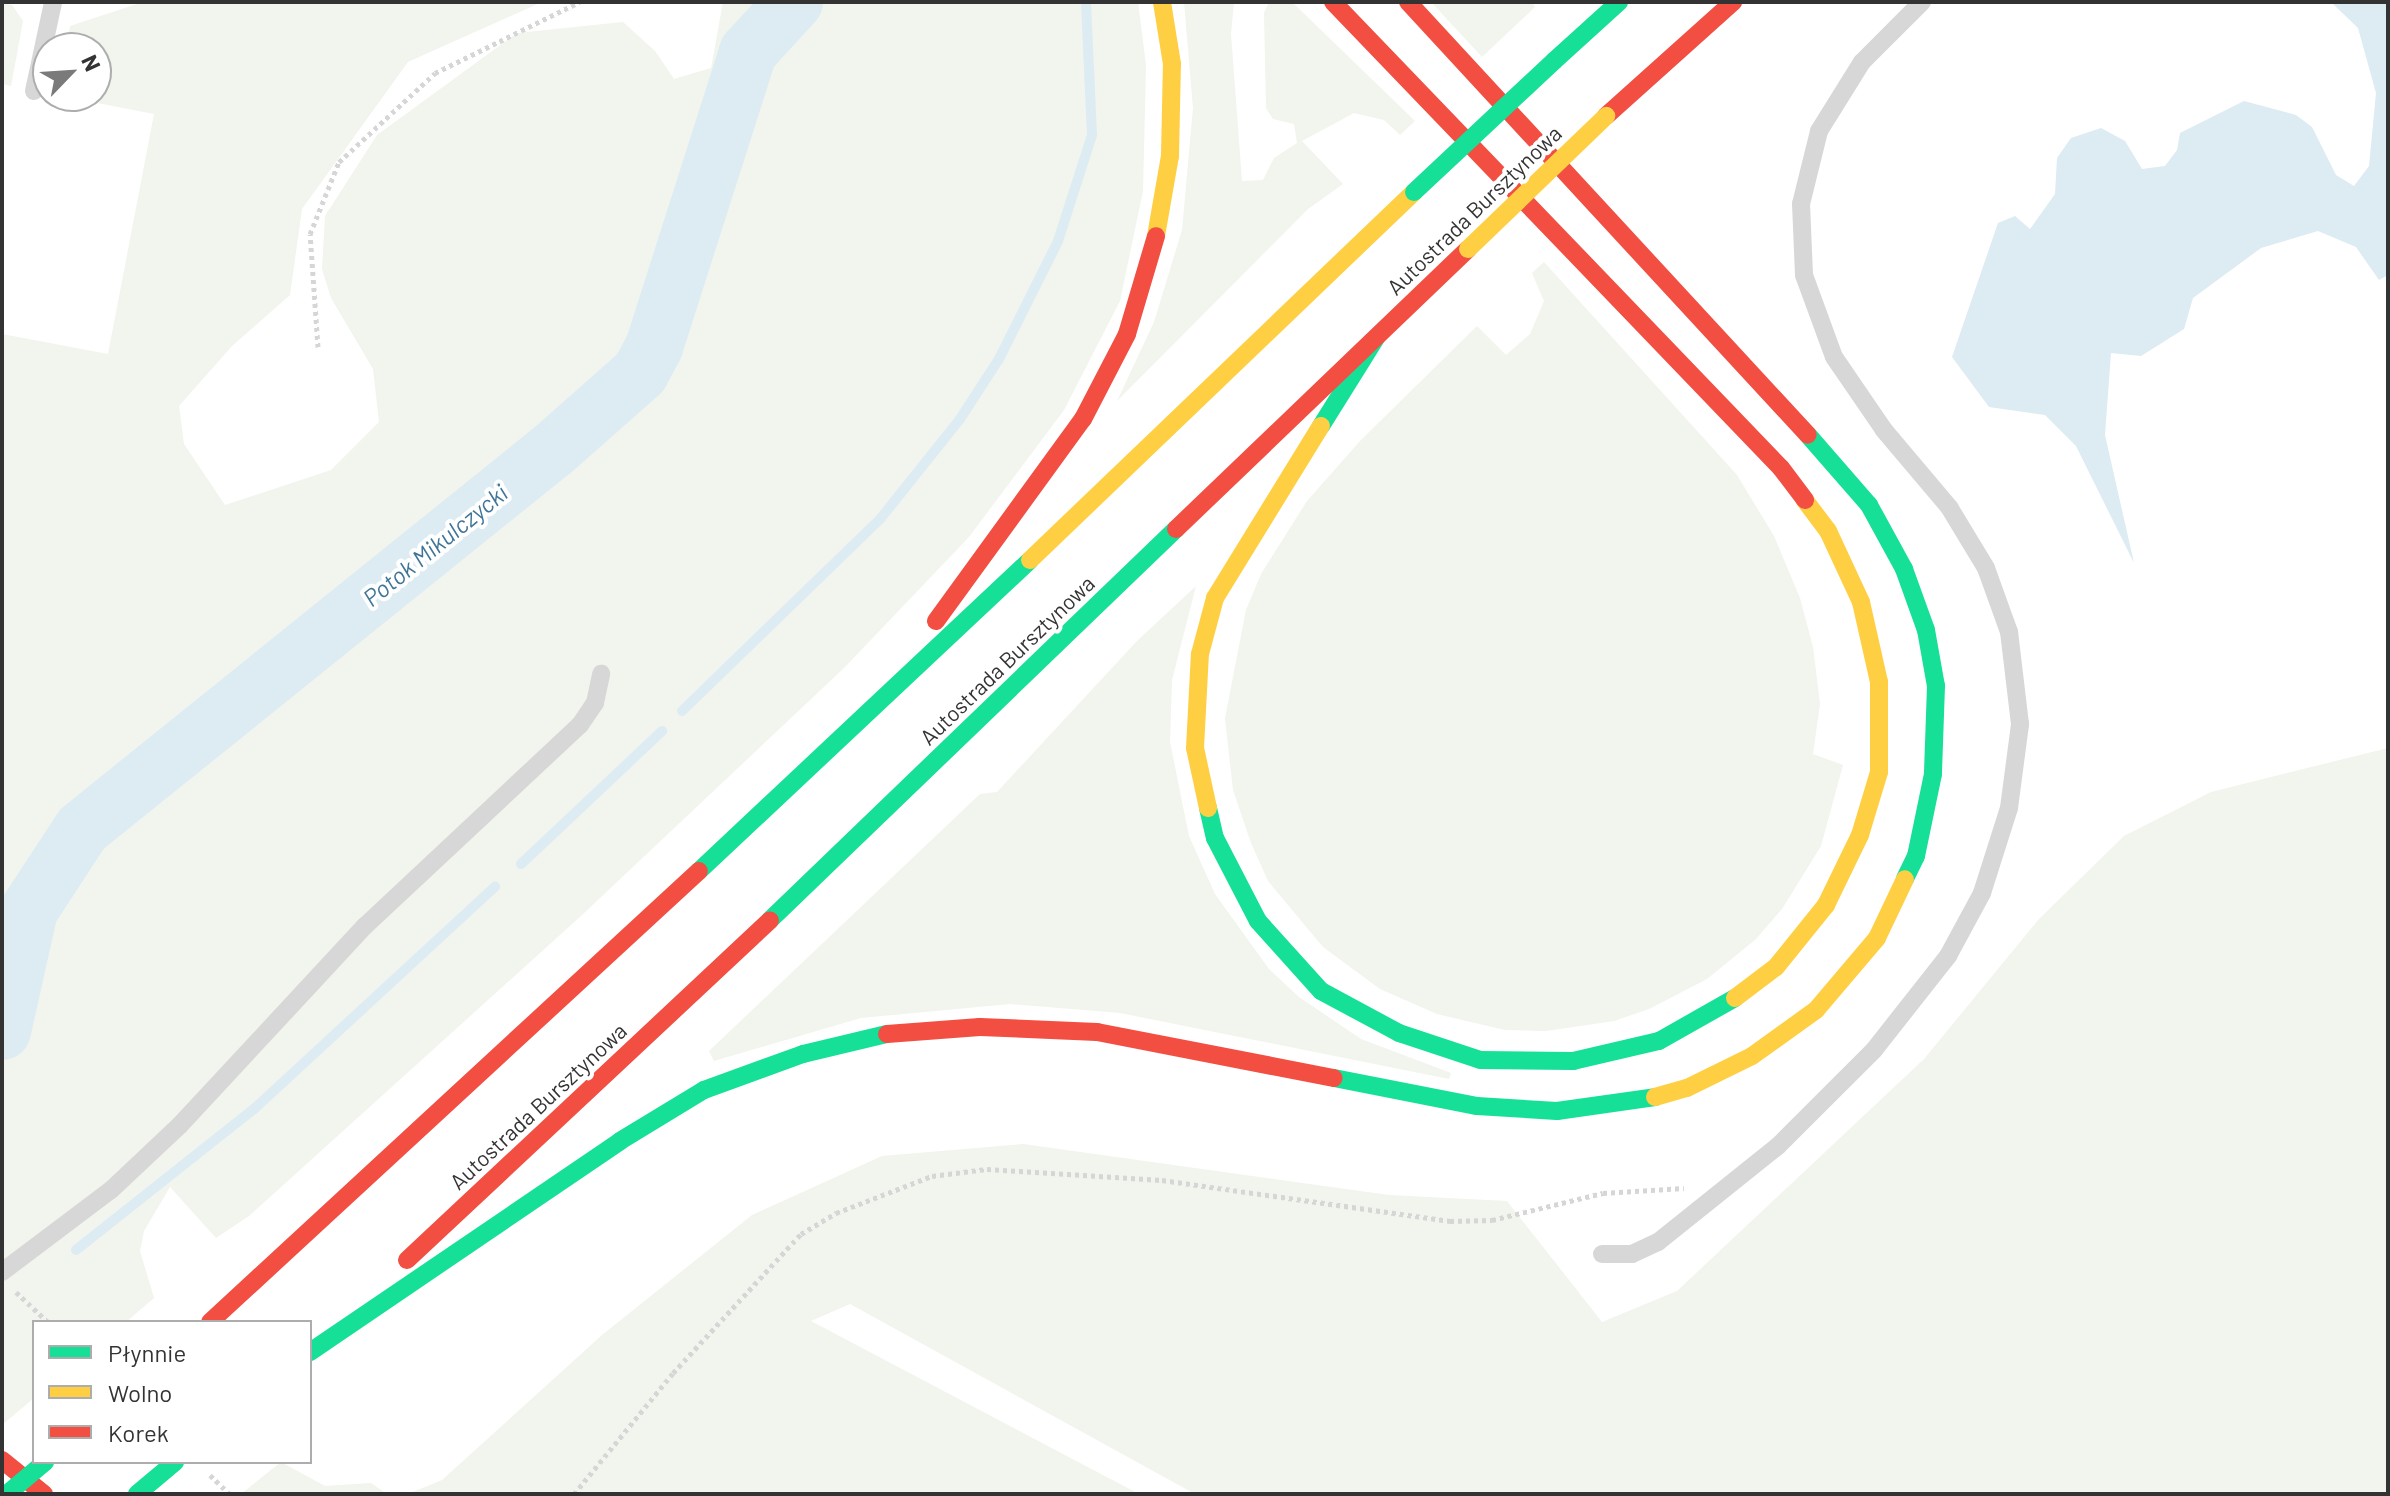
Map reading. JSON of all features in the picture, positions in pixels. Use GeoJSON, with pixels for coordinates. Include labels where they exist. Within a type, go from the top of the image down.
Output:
{"type":"FeatureCollection","features":[{"type":"Feature","properties":{"kind":"main road"},"geometry":{"type":"LineString","coordinates":[[861,722],[1083,419],[1127,334],[1153,251],[1170,156],[1172,64],[1162,2]]}},
{"type":"Feature","properties":{"kind":"main road"},"geometry":{"type":"LineString","coordinates":[[1333,2],[1781,468],[1828,531],[1861,602],[1879,682],[1879,772],[1860,835],[1826,905],[1776,967],[1727,1005],[1659,1041],[1573,1061],[1480,1060],[1399,1033],[1321,991],[1258,921],[1215,838],[1195,748],[1200,654],[1215,598],[1376,338]]}},
{"type":"Feature","properties":{"kind":"main road"},"geometry":{"type":"LineString","coordinates":[[312,1349],[620,1141],[704,1090],[803,1054],[906,1032],[980,1027],[1097,1032],[1477,1106],[1557,1111],[1625,1105],[1687,1088],[1752,1056],[1816,1010],[1877,938],[1916,856],[1933,774],[1936,686],[1926,630],[1904,569],[1869,505],[1816,443],[1408,2]]}},
{"type":"Feature","properties":{"kind":"main road"},"geometry":{"type":"LineString","coordinates":[[212,1320],[861,722],[1414,192],[1619,2]]}},
{"type":"Feature","properties":{"kind":"main road","name":"Autostrada Bursztynowa"},"geometry":{"type":"LineString","coordinates":[[312,1348],[686,1000],[1606,116],[1733,2]]}},
{"type":"Feature","properties":{"kind":"main road"},"geometry":{"type":"LineString","coordinates":[[2,1460],[44,1494]]}},
{"type":"Feature","properties":{"kind":"main road"},"geometry":{"type":"LineString","coordinates":[[7,1494],[43,1464]]}},
{"type":"Feature","properties":{"kind":"main road"},"geometry":{"type":"LineString","coordinates":[[137,1494],[173,1464]]}},
{"type":"Feature","properties":{"kind":"lane"},"geometry":{"type":"LineString","coordinates":[[47,32],[53,2]]}},
{"type":"Feature","properties":{"kind":"lane"},"geometry":{"type":"LineString","coordinates":[[1602,1254],[1632,1254],[1658,1242],[1778,1146],[1874,1050],[1948,956],[1982,893],[2009,808],[2020,724],[2009,632],[1986,568],[1949,507],[1884,430],[1834,357],[1804,275],[1801,204],[1819,131],[1862,62],[1922,2]]}},
{"type":"Feature","properties":{"kind":"lane"},"geometry":{"type":"LineString","coordinates":[[2,1272],[111,1190],[180,1125],[365,926],[580,725],[595,703],[601,674]]}},
{"type":"Feature","properties":{"kind":"path"},"geometry":{"type":"LineString","coordinates":[[318,347],[310,234],[339,162],[435,73],[579,2]]}},
{"type":"Feature","properties":{"kind":"path"},"geometry":{"type":"LineString","coordinates":[[574,1494],[673,1373],[801,1234],[836,1213],[932,1176],[987,1169],[1162,1180],[1450,1221],[1492,1220],[1645,1187],[1691,1188]]}},
{"type":"Feature","properties":{"kind":"path"},"geometry":{"type":"LineString","coordinates":[[13,1290],[46,1320]]}},
{"type":"Feature","properties":{"kind":"shaded area"},"geometry":{"type":"Polygon","coordinates":[[[143,2],[542,2],[408,62],[302,209],[290,295],[232,346],[179,406],[184,444],[225,505],[331,470],[379,422],[373,369],[331,298],[322,269],[325,216],[377,135],[517,33],[623,22],[655,51],[674,79],[711,68],[723,2],[1138,2],[1146,65],[1143,191],[1120,301],[1064,410],[969,537],[844,668],[582,915],[249,1216],[216,1238],[170,1187],[144,1231],[140,1251],[154,1298],[128,1320],[32,1320],[32,1400],[2,1425],[2,334],[108,354],[154,114],[112,106],[112,32],[69,32],[70,26],[143,2]]]}},
{"type":"Feature","properties":{"kind":"shaded area"},"geometry":{"type":"Polygon","coordinates":[[[1184,2],[1234,2],[1231,34],[1242,181],[1263,180],[1274,158],[1297,143],[1294,124],[1273,119],[1266,108],[1264,13],[1269,2],[1292,2],[1415,121],[1400,135],[1384,120],[1354,113],[1302,141],[1343,184],[1308,209],[1117,401],[1154,322],[1182,230],[1193,108],[1184,2]]]}},
{"type":"Feature","properties":{"kind":"shaded area"},"geometry":{"type":"Polygon","coordinates":[[[1431,2],[1532,2],[1535,7],[1482,57],[1431,2]]]}},
{"type":"Feature","properties":{"kind":"shaded area"},"geometry":{"type":"Polygon","coordinates":[[[2331,2],[2388,2],[2388,275],[2379,280],[2356,247],[2318,231],[2261,248],[2193,298],[2184,329],[2141,356],[2111,353],[2105,435],[2134,563],[2076,446],[2045,415],[1989,407],[1952,357],[1998,223],[2015,216],[2030,229],[2055,194],[2057,158],[2071,138],[2101,128],[2125,141],[2142,169],[2165,166],[2177,150],[2180,133],[2244,101],[2296,115],[2312,127],[2336,175],[2354,186],[2369,166],[2376,93],[2358,28],[2331,2]]]}},
{"type":"Feature","properties":{"kind":"shaded area"},"geometry":{"type":"Polygon","coordinates":[[[2,3],[12,5],[23,21],[11,86],[2,84],[2,3]]]}},
{"type":"Feature","properties":{"kind":"shaded area"},"geometry":{"type":"Polygon","coordinates":[[[1544,262],[1737,475],[1774,536],[1800,598],[1813,647],[1820,704],[1813,754],[1843,765],[1821,846],[1782,909],[1756,939],[1707,979],[1649,1009],[1614,1021],[1546,1031],[1505,1030],[1437,1014],[1380,989],[1323,947],[1268,881],[1251,843],[1233,790],[1225,718],[1246,610],[1261,574],[1307,501],[1360,441],[1477,326],[1506,355],[1530,334],[1544,301],[1532,273],[1544,262]]]}},
{"type":"Feature","properties":{"kind":"shaded area"},"geometry":{"type":"Polygon","coordinates":[[[1196,586],[1172,680],[1170,742],[1189,836],[1215,894],[1269,969],[1299,997],[1361,1039],[1451,1073],[1449,1079],[1120,1013],[1010,1004],[861,1018],[714,1061],[709,1051],[980,794],[997,792],[1137,641],[1196,586]]]}},
{"type":"Feature","properties":{"kind":"shaded area"},"geometry":{"type":"Polygon","coordinates":[[[2388,748],[2388,1494],[1195,1494],[850,1304],[811,1321],[1139,1494],[408,1494],[442,1480],[602,1335],[752,1215],[882,1156],[1023,1144],[1389,1195],[1507,1201],[1602,1322],[1677,1291],[1924,1059],[2039,919],[2124,836],[2211,792],[2388,748]]]}},
{"type":"Feature","properties":{"kind":"shaded area"},"geometry":{"type":"Polygon","coordinates":[[[278,1464],[285,1464],[325,1486],[371,1483],[387,1494],[241,1494],[278,1464]]]}},
{"type":"Feature","properties":{"kind":"waterway","name":"Potok Mikulczycki"},"geometry":{"type":"LineString","coordinates":[[2,1031],[29,910],[82,829],[554,449],[640,373],[654,347],[748,52],[794,2]]}},
{"type":"Feature","properties":{"kind":"waterway"},"geometry":{"type":"LineString","coordinates":[[682,711],[881,518],[960,419],[999,359],[1058,241],[1092,135],[1086,2]]}},
{"type":"Feature","properties":{"kind":"waterway"},"geometry":{"type":"LineString","coordinates":[[521,864],[662,731]]}},
{"type":"Feature","properties":{"kind":"waterway"},"geometry":{"type":"LineString","coordinates":[[76,1250],[254,1109],[495,887]]}},
{"type":"Feature","properties":{"kind":"traffic: fast"},"geometry":{"type":"LineString","coordinates":[[1554,61],[1619,2]]}},
{"type":"Feature","properties":{"kind":"traffic: fast"},"geometry":{"type":"LineString","coordinates":[[1414,192],[1554,61]]}},
{"type":"Feature","properties":{"kind":"traffic: fast"},"geometry":{"type":"LineString","coordinates":[[1321,426],[1376,338]]}},
{"type":"Feature","properties":{"kind":"traffic: fast"},"geometry":{"type":"LineString","coordinates":[[1808,435],[1869,505],[1904,569],[1926,630],[1936,686],[1933,774],[1916,856],[1905,879]]}},
{"type":"Feature","properties":{"kind":"traffic: fast"},"geometry":{"type":"LineString","coordinates":[[770,920],[1176,529]]}},
{"type":"Feature","properties":{"kind":"traffic: fast"},"geometry":{"type":"LineString","coordinates":[[699,871],[1030,560]]}},
{"type":"Feature","properties":{"kind":"traffic: fast"},"geometry":{"type":"LineString","coordinates":[[1208,808],[1215,838],[1258,921],[1321,991],[1399,1033],[1480,1060],[1573,1061],[1659,1041],[1735,998]]}},
{"type":"Feature","properties":{"kind":"traffic: fast"},"geometry":{"type":"LineString","coordinates":[[312,1351],[620,1141],[704,1090],[803,1054],[887,1034]]}},
{"type":"Feature","properties":{"kind":"traffic: fast"},"geometry":{"type":"LineString","coordinates":[[1334,1078],[1477,1106],[1557,1111],[1655,1097]]}},
{"type":"Feature","properties":{"kind":"traffic: fast"},"geometry":{"type":"LineString","coordinates":[[7,1494],[43,1464]]}},
{"type":"Feature","properties":{"kind":"traffic: fast"},"geometry":{"type":"LineString","coordinates":[[137,1494],[173,1464]]}},
{"type":"Feature","properties":{"kind":"traffic: slow"},"geometry":{"type":"LineString","coordinates":[[1156,236],[1170,156],[1172,64],[1162,2]]}},
{"type":"Feature","properties":{"kind":"traffic: slow"},"geometry":{"type":"LineString","coordinates":[[1468,249],[1606,116]]}},
{"type":"Feature","properties":{"kind":"traffic: slow"},"geometry":{"type":"LineString","coordinates":[[1030,560],[1414,192]]}},
{"type":"Feature","properties":{"kind":"traffic: slow"},"geometry":{"type":"LineString","coordinates":[[1208,808],[1195,748],[1200,654],[1215,598],[1321,426]]}},
{"type":"Feature","properties":{"kind":"traffic: slow"},"geometry":{"type":"LineString","coordinates":[[1735,998],[1776,967],[1826,905],[1860,835],[1879,772],[1879,682],[1861,602],[1828,531],[1805,500]]}},
{"type":"Feature","properties":{"kind":"traffic: slow"},"geometry":{"type":"LineString","coordinates":[[1655,1097],[1687,1088],[1752,1056],[1816,1010],[1877,938],[1905,879]]}},
{"type":"Feature","properties":{"kind":"traffic: jam"},"geometry":{"type":"LineString","coordinates":[[1333,2],[1781,468],[1805,500]]}},
{"type":"Feature","properties":{"kind":"traffic: jam"},"geometry":{"type":"LineString","coordinates":[[1408,2],[1808,435]]}},
{"type":"Feature","properties":{"kind":"traffic: jam"},"geometry":{"type":"LineString","coordinates":[[1606,116],[1733,2]]}},
{"type":"Feature","properties":{"kind":"traffic: jam"},"geometry":{"type":"LineString","coordinates":[[936,621],[1083,419],[1127,334],[1156,236]]}},
{"type":"Feature","properties":{"kind":"traffic: jam"},"geometry":{"type":"LineString","coordinates":[[1176,529],[1468,249]]}},
{"type":"Feature","properties":{"kind":"traffic: jam"},"geometry":{"type":"LineString","coordinates":[[212,1320],[699,871]]}},
{"type":"Feature","properties":{"kind":"traffic: jam"},"geometry":{"type":"LineString","coordinates":[[407,1260],[770,920]]}},
{"type":"Feature","properties":{"kind":"traffic: jam"},"geometry":{"type":"LineString","coordinates":[[887,1034],[980,1027],[1097,1032],[1334,1078]]}},
{"type":"Feature","properties":{"kind":"traffic: jam"},"geometry":{"type":"LineString","coordinates":[[2,1460],[44,1494]]}}]}
